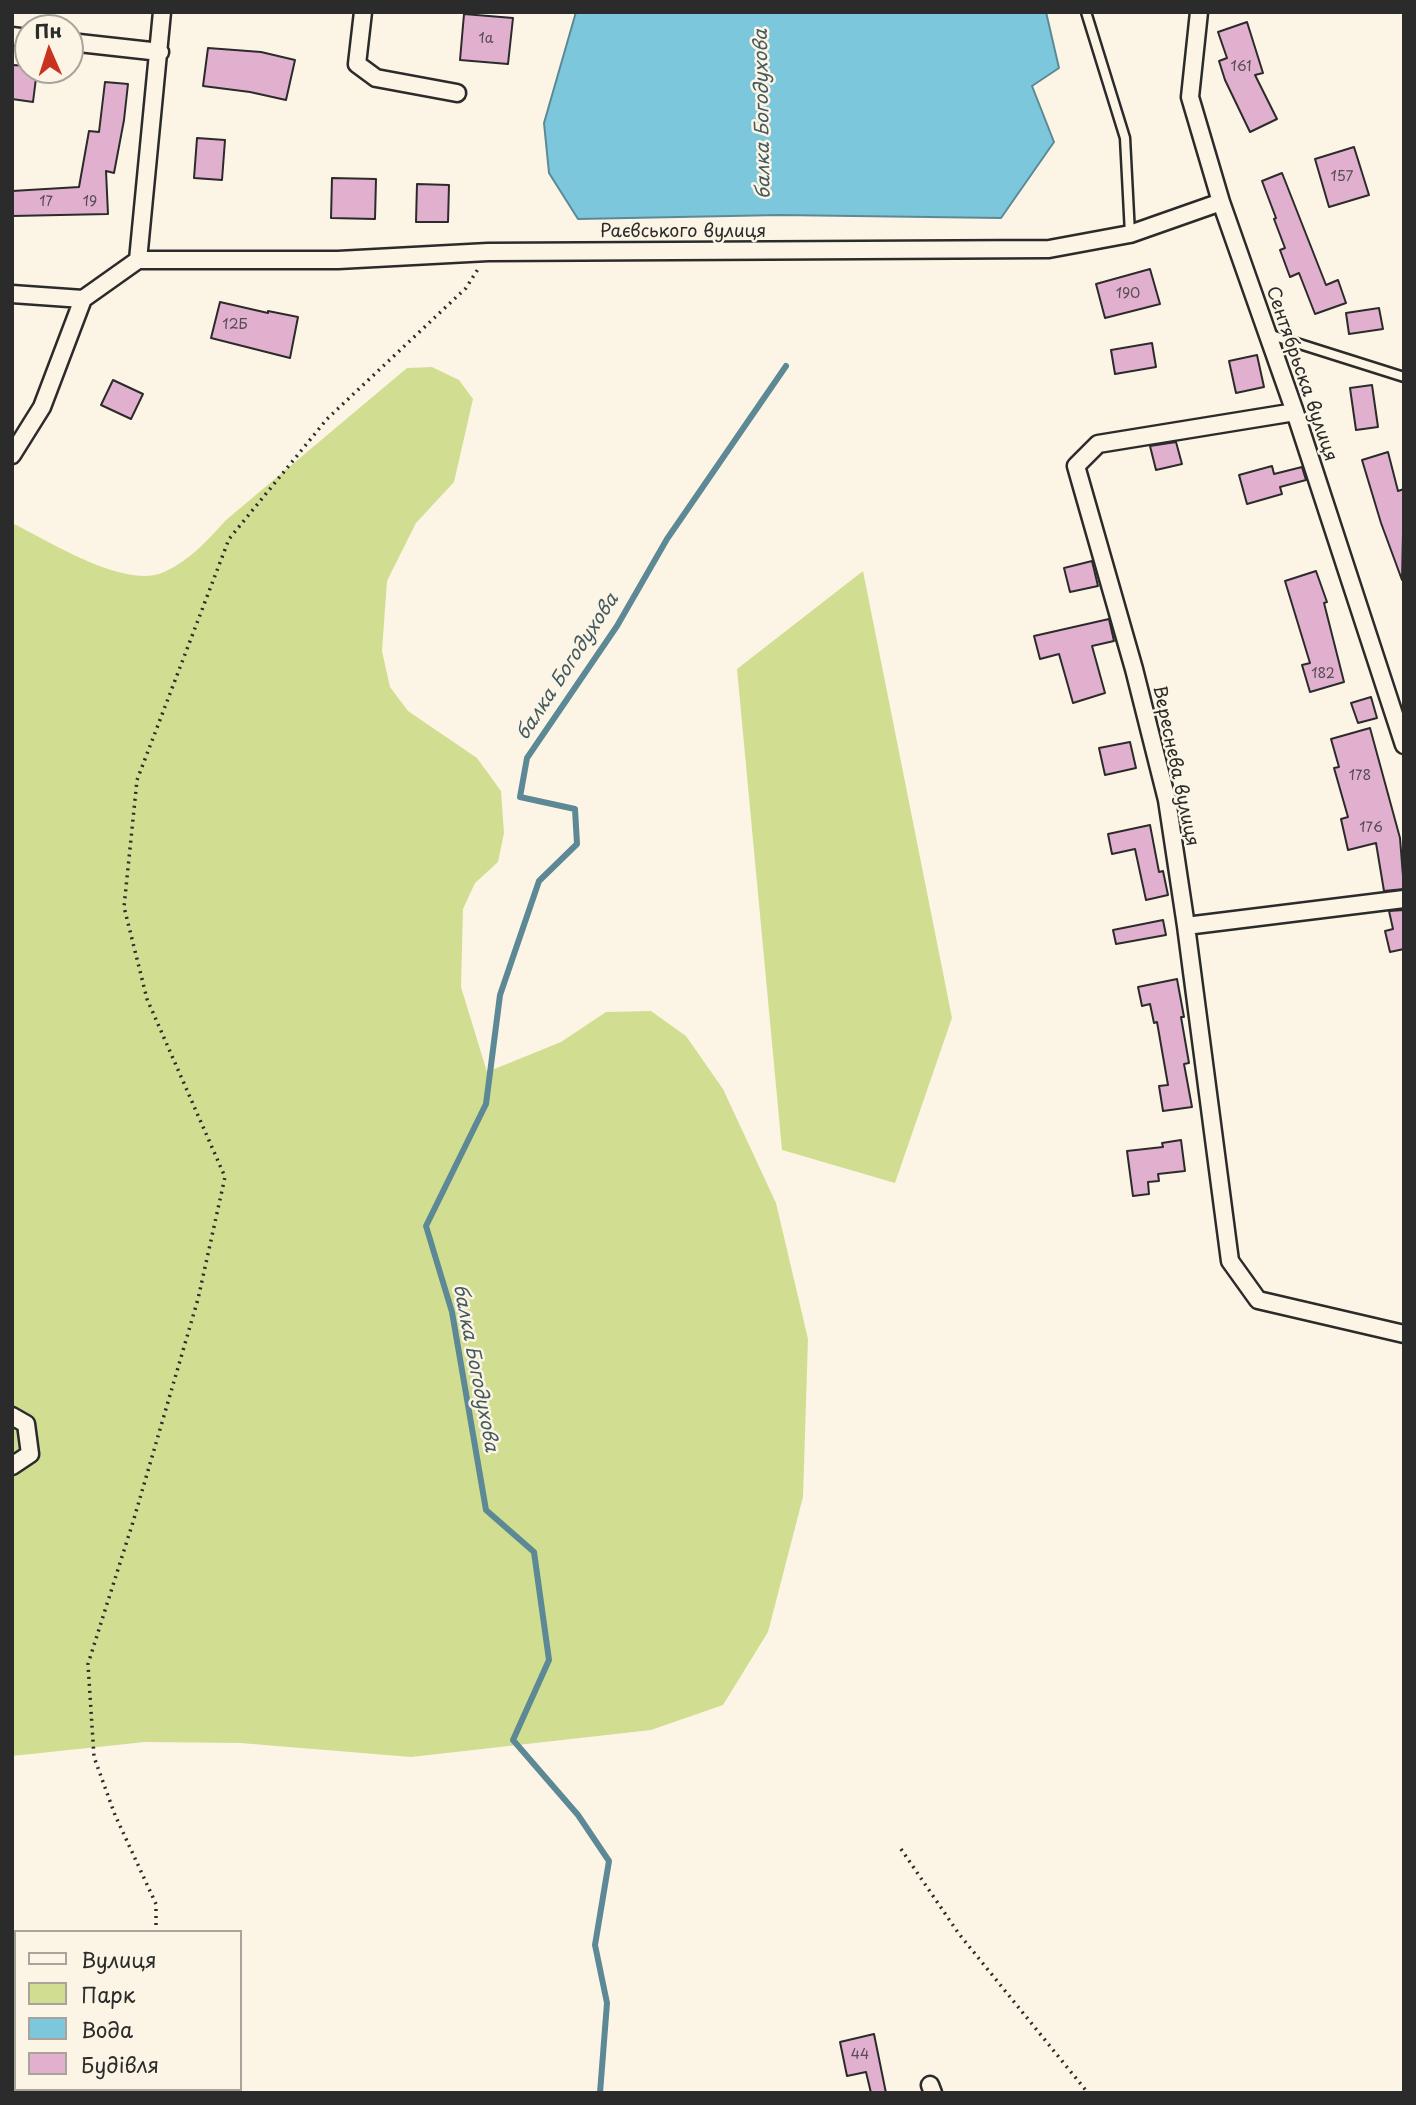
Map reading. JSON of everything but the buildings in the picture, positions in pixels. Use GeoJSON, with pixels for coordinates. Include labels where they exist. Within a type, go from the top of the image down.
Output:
{"type":"FeatureCollection","features":[{"type":"Feature","properties":{"kind":"street"},"geometry":{"type":"LineString","coordinates":[[12,455],[42,407],[83,299],[138,260],[162,12]]}},
{"type":"Feature","properties":{"kind":"street"},"geometry":{"type":"LineString","coordinates":[[363,12],[357,64],[376,78],[457,93]]}},
{"type":"Feature","properties":{"kind":"street","name":"Сентябрьска вулиця"},"geometry":{"type":"LineString","coordinates":[[1199,12],[1190,97],[1221,202],[1295,412],[1404,745]]}},
{"type":"Feature","properties":{"kind":"street"},"geometry":{"type":"LineString","coordinates":[[84,44],[160,52]]}},
{"type":"Feature","properties":{"kind":"street","name":"Раєвського вулиця"},"geometry":{"type":"LineString","coordinates":[[138,260],[338,260],[488,252],[1049,249],[1130,234],[1221,202]]}},
{"type":"Feature","properties":{"kind":"street"},"geometry":{"type":"LineString","coordinates":[[12,294],[83,299]]}},
{"type":"Feature","properties":{"kind":"street","name":"Вереснева вулиця"},"geometry":{"type":"LineString","coordinates":[[1295,412],[1098,444],[1076,466],[1134,669],[1167,800],[1230,1261],[1258,1300],[1404,1334]]}},
{"type":"Feature","properties":{"kind":"street"},"geometry":{"type":"LineString","coordinates":[[1186,926],[1404,899]]}},
{"type":"Feature","properties":{"kind":"street"},"geometry":{"type":"LineString","coordinates":[[12,1416],[26,1424],[30,1454],[12,1466]]}},
{"type":"Feature","properties":{"kind":"lane"},"geometry":{"type":"LineString","coordinates":[[1086,12],[1125,138],[1130,234]]}},
{"type":"Feature","properties":{"kind":"lane"},"geometry":{"type":"LineString","coordinates":[[1268,334],[1404,377]]}},
{"type":"Feature","properties":{"kind":"path"},"geometry":{"type":"LineString","coordinates":[[156,1930],[156,1904],[115,1815],[94,1757],[88,1664],[133,1522],[198,1299],[225,1177],[147,999],[124,907],[137,780],[229,539],[327,419],[466,288],[488,252]]}},
{"type":"Feature","properties":{"kind":"path"},"geometry":{"type":"LineString","coordinates":[[901,1849],[959,1934],[1088,2093]]}},
{"type":"Feature","properties":{"kind":"green space"},"geometry":{"type":"Polygon","coordinates":[[[432,367],[459,380],[473,399],[454,482],[416,523],[387,581],[382,651],[390,687],[408,711],[477,758],[501,791],[504,833],[498,862],[475,883],[463,909],[461,987],[487,1072],[561,1042],[606,1012],[651,1011],[686,1036],[723,1089],[776,1203],[808,1339],[803,1497],[768,1632],[723,1705],[651,1730],[411,1757],[240,1743],[145,1742],[12,1756],[12,523],[87,561],[109,569],[148,576],[164,572],[190,556],[226,520],[407,368],[432,367]]]}},
{"type":"Feature","properties":{"kind":"green space"},"geometry":{"type":"Polygon","coordinates":[[[863,571],[952,1018],[895,1183],[782,1150],[737,669],[863,571]]]}},
{"type":"Feature","properties":{"kind":"water"},"geometry":{"type":"Polygon","coordinates":[[[576,12],[1046,12],[1059,68],[1032,86],[1054,142],[1001,218],[780,215],[578,219],[549,173],[544,123],[576,12]]]}},
{"type":"Feature","properties":{"kind":"waterway","name":"балка Богодухова"},"geometry":{"type":"LineString","coordinates":[[600,2093],[607,2003],[595,1945],[609,1861],[578,1815],[513,1740],[549,1660],[534,1552],[486,1510],[452,1312],[426,1226],[486,1104],[500,995],[539,881],[577,844],[575,809],[520,797],[527,758],[617,626],[667,539],[786,366]]}}]}
